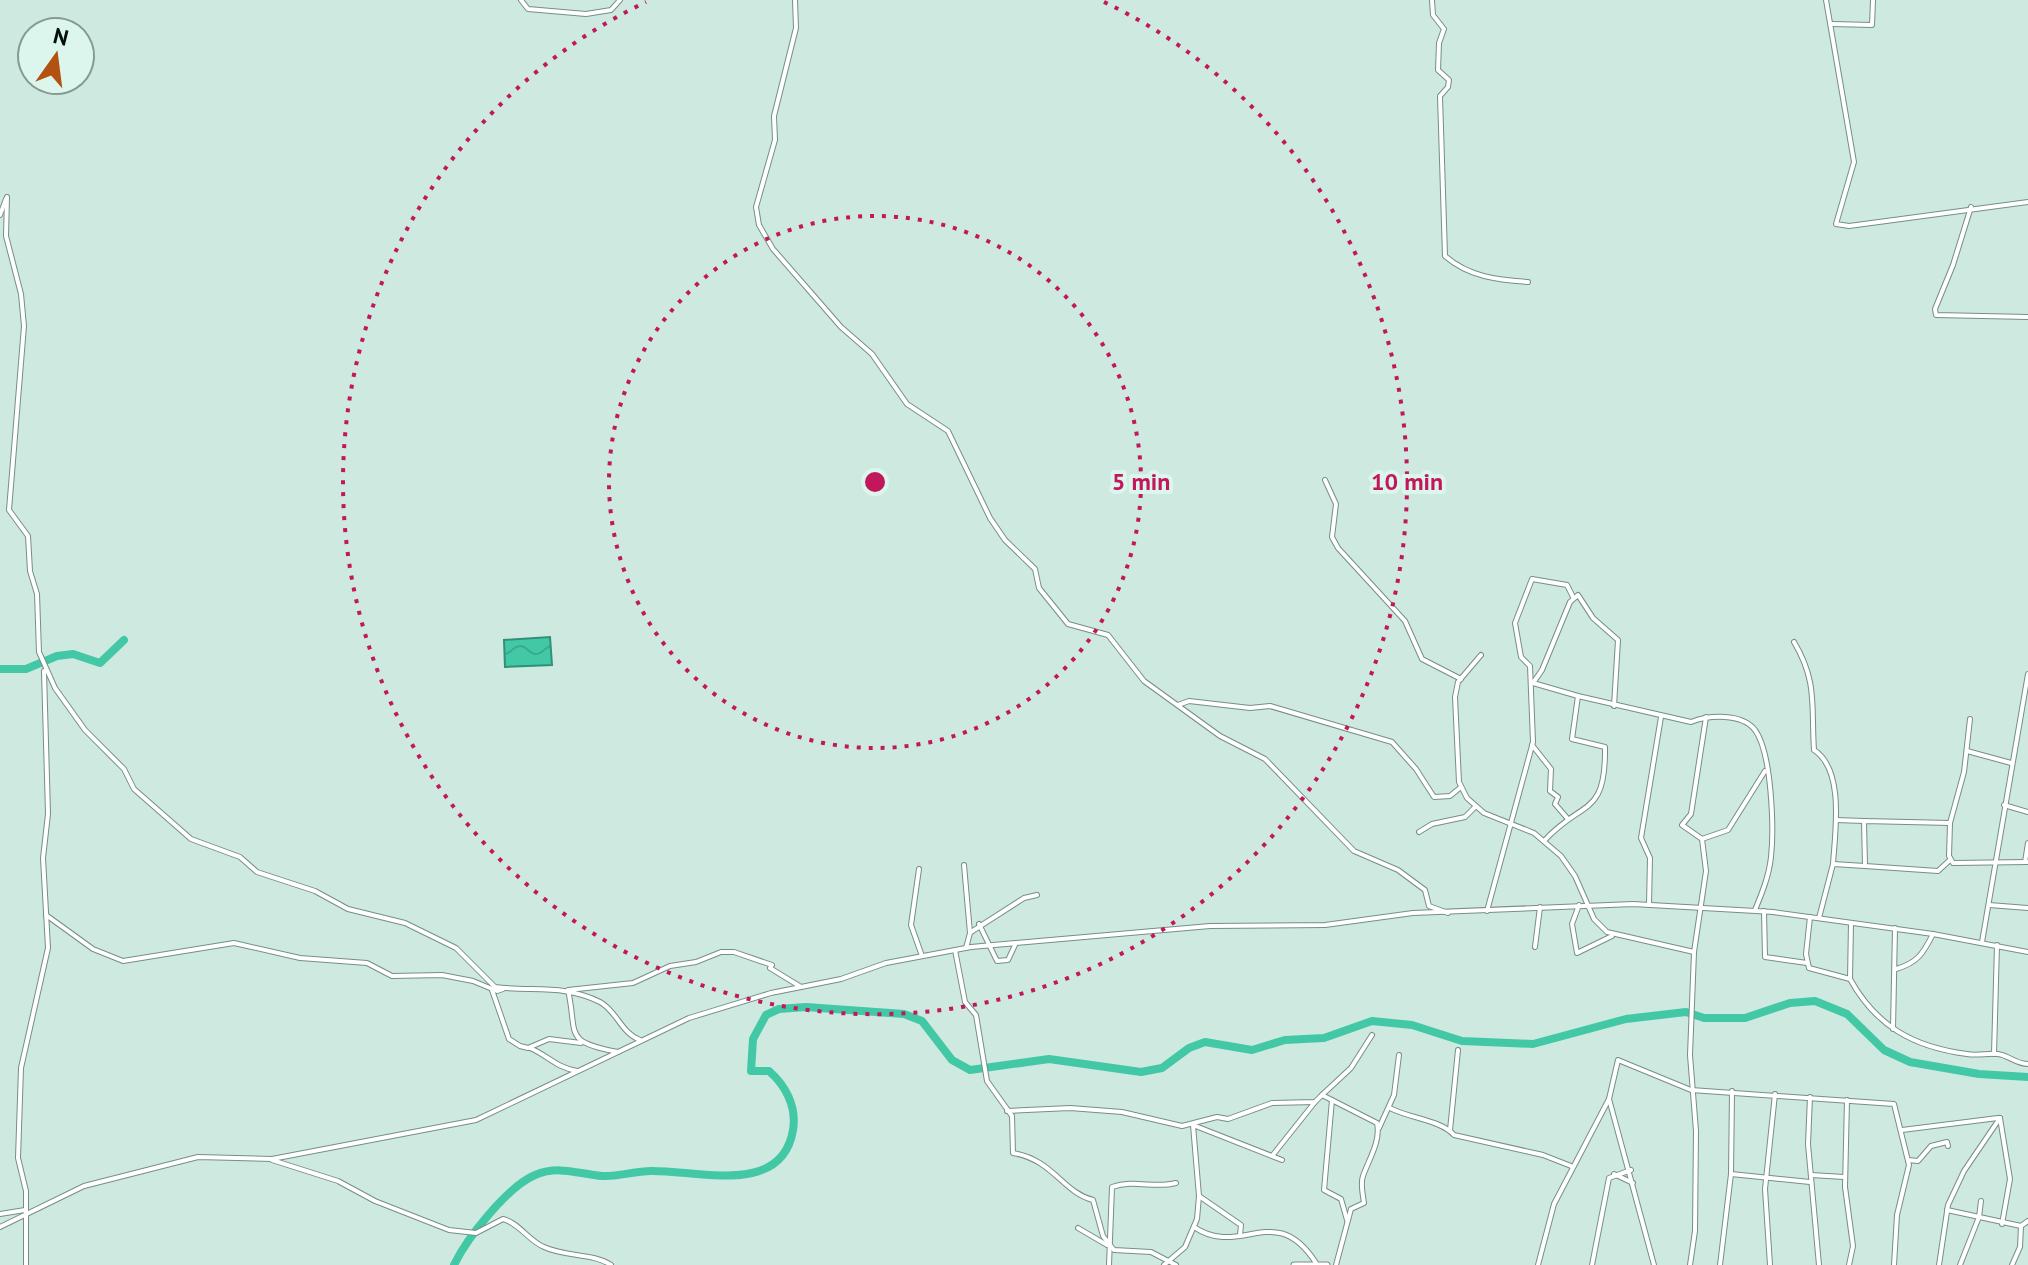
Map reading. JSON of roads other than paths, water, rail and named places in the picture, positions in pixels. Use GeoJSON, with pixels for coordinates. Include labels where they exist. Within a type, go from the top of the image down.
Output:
{"type":"FeatureCollection","features":[{"type":"Feature","properties":{"kind":"street"},"geometry":{"type":"LineString","coordinates":[[521,0],[528,9],[586,14],[611,10],[620,0]]}},
{"type":"Feature","properties":{"kind":"street"},"geometry":{"type":"LineString","coordinates":[[795,0],[796,28],[774,116],[775,140],[757,199],[759,225],[773,249],[841,327],[872,354],[907,404],[949,433],[968,479],[990,518],[1005,540],[1035,569],[1039,588],[1068,624],[1108,635],[1136,672],[1220,736],[1265,759],[1354,851],[1398,870],[1425,890],[1429,906],[1448,913]]}},
{"type":"Feature","properties":{"kind":"street"},"geometry":{"type":"LineString","coordinates":[[1432,0],[1433,15],[1444,29],[1439,43],[1438,70],[1449,80],[1448,87],[1440,96],[1445,256],[1456,266],[1495,280],[1528,282]]}},
{"type":"Feature","properties":{"kind":"street"},"geometry":{"type":"LineString","coordinates":[[1826,0],[1854,167],[1836,224],[1849,226],[1971,207],[2028,202]]}},
{"type":"Feature","properties":{"kind":"street"},"geometry":{"type":"LineString","coordinates":[[1832,24],[1872,25],[1875,21],[1873,0]]}},
{"type":"Feature","properties":{"kind":"street"},"geometry":{"type":"LineString","coordinates":[[0,215],[7,197],[6,236],[21,294],[24,326],[9,510],[28,536],[30,571],[37,594],[39,652],[44,668],[70,711],[124,769],[134,789],[191,839],[240,857],[257,872],[315,891],[348,909],[405,923],[456,948],[489,985],[509,1039],[559,1066],[580,1072]]}},
{"type":"Feature","properties":{"kind":"street"},"geometry":{"type":"LineString","coordinates":[[1971,207],[1935,309],[1936,315],[2028,317]]}},
{"type":"Feature","properties":{"kind":"street"},"geometry":{"type":"LineString","coordinates":[[1325,480],[1336,504],[1332,537],[1338,548],[1405,621],[1422,659],[1461,679]]}},
{"type":"Feature","properties":{"kind":"street"},"geometry":{"type":"LineString","coordinates":[[1487,911],[1513,825],[1532,745],[1533,683],[1530,666],[1521,657],[1515,623],[1532,579],[1567,585],[1573,597]]}},
{"type":"Feature","properties":{"kind":"street"},"geometry":{"type":"LineString","coordinates":[[1533,683],[1573,597],[1578,595],[1593,618],[1618,640],[1614,706]]}},
{"type":"Feature","properties":{"kind":"street"},"geometry":{"type":"LineString","coordinates":[[1794,642],[1810,671],[1815,701],[1814,750],[1826,764],[1835,791],[1833,864],[1819,918]]}},
{"type":"Feature","properties":{"kind":"street"},"geometry":{"type":"LineString","coordinates":[[1481,655],[1461,679],[1455,697],[1461,787],[1475,807],[1544,841],[1568,864],[1594,919],[1614,936],[1694,952]]}},
{"type":"Feature","properties":{"kind":"street"},"geometry":{"type":"LineString","coordinates":[[26,1265],[26,1191],[18,1158],[21,1068],[46,958],[44,668]]}},
{"type":"Feature","properties":{"kind":"street"},"geometry":{"type":"LineString","coordinates":[[1982,942],[2028,674]]}},
{"type":"Feature","properties":{"kind":"street"},"geometry":{"type":"LineString","coordinates":[[1533,683],[1661,717],[1691,722],[1706,717],[1746,722],[1755,730],[1764,750],[1772,855],[1755,911]]}},
{"type":"Feature","properties":{"kind":"street"},"geometry":{"type":"LineString","coordinates":[[1544,841],[1562,821],[1587,811],[1597,800],[1605,777],[1605,747],[1572,739],[1578,696]]}},
{"type":"Feature","properties":{"kind":"street"},"geometry":{"type":"LineString","coordinates":[[1178,705],[1206,702],[1282,709],[1392,742],[1416,769],[1434,797],[1450,796],[1461,787]]}},
{"type":"Feature","properties":{"kind":"street"},"geometry":{"type":"LineString","coordinates":[[1649,905],[1650,858],[1641,838],[1661,717]]}},
{"type":"Feature","properties":{"kind":"street"},"geometry":{"type":"LineString","coordinates":[[1690,1265],[1695,1231],[1696,1131],[1691,1090],[1694,952],[1706,871],[1702,839],[1682,825],[1691,814],[1706,717]]}},
{"type":"Feature","properties":{"kind":"street"},"geometry":{"type":"LineString","coordinates":[[1950,860],[1950,823],[1967,751],[1970,719]]}},
{"type":"Feature","properties":{"kind":"street"},"geometry":{"type":"LineString","coordinates":[[1532,745],[1551,769],[1549,785],[1558,797],[1555,804],[1568,819]]}},
{"type":"Feature","properties":{"kind":"street"},"geometry":{"type":"LineString","coordinates":[[1967,751],[2011,763]]}},
{"type":"Feature","properties":{"kind":"street"},"geometry":{"type":"LineString","coordinates":[[1702,839],[1728,830],[1766,768]]}},
{"type":"Feature","properties":{"kind":"street"},"geometry":{"type":"LineString","coordinates":[[2004,805],[2028,812]]}},
{"type":"Feature","properties":{"kind":"street"},"geometry":{"type":"LineString","coordinates":[[1419,832],[1432,824],[1465,817],[1475,807]]}},
{"type":"Feature","properties":{"kind":"street"},"geometry":{"type":"LineString","coordinates":[[1836,820],[1950,823]]}},
{"type":"Feature","properties":{"kind":"street"},"geometry":{"type":"LineString","coordinates":[[1864,821],[1865,866]]}},
{"type":"Feature","properties":{"kind":"street"},"geometry":{"type":"LineString","coordinates":[[1833,864],[1938,871],[1950,860],[2026,862],[2028,843]]}},
{"type":"Feature","properties":{"kind":"street"},"geometry":{"type":"LineString","coordinates":[[964,865],[970,933],[966,948]]}},
{"type":"Feature","properties":{"kind":"street"},"geometry":{"type":"LineString","coordinates":[[919,869],[911,925],[922,956]]}},
{"type":"Feature","properties":{"kind":"street"},"geometry":{"type":"LineString","coordinates":[[970,933],[979,924],[1037,895]]}},
{"type":"Feature","properties":{"kind":"street"},"geometry":{"type":"LineString","coordinates":[[0,1227],[84,1186],[198,1157],[272,1159],[476,1120],[689,1018],[922,956],[966,948],[1210,926],[1325,925],[1413,913],[1588,904],[1764,911],[1895,928],[2028,952]]}},
{"type":"Feature","properties":{"kind":"street"},"geometry":{"type":"LineString","coordinates":[[1579,905],[1572,924],[1577,953],[1614,936]]}},
{"type":"Feature","properties":{"kind":"street"},"geometry":{"type":"LineString","coordinates":[[1989,905],[2028,908]]}},
{"type":"Feature","properties":{"kind":"street"},"geometry":{"type":"LineString","coordinates":[[1535,947],[1540,907]]}},
{"type":"Feature","properties":{"kind":"street"},"geometry":{"type":"LineString","coordinates":[[1764,911],[1765,957],[1807,963],[1819,972],[1850,979]]}},
{"type":"Feature","properties":{"kind":"street"},"geometry":{"type":"LineString","coordinates":[[46,915],[93,949],[123,961],[234,943],[300,958],[367,963],[392,976],[442,975],[506,988]]}},
{"type":"Feature","properties":{"kind":"street"},"geometry":{"type":"LineString","coordinates":[[1807,963],[1810,917]]}},
{"type":"Feature","properties":{"kind":"street"},"geometry":{"type":"LineString","coordinates":[[1851,923],[1850,979],[1862,1003],[1893,1029],[1950,1052],[1994,1054],[2028,1064]]}},
{"type":"Feature","properties":{"kind":"street"},"geometry":{"type":"LineString","coordinates":[[979,924],[992,946],[994,956],[1002,962],[1008,960],[1016,944]]}},
{"type":"Feature","properties":{"kind":"street"},"geometry":{"type":"LineString","coordinates":[[1893,1029],[1895,928]]}},
{"type":"Feature","properties":{"kind":"street"},"geometry":{"type":"LineString","coordinates":[[1896,969],[1911,965],[1922,955],[1933,934]]}},
{"type":"Feature","properties":{"kind":"street"},"geometry":{"type":"LineString","coordinates":[[1994,1054],[1997,945]]}},
{"type":"Feature","properties":{"kind":"street"},"geometry":{"type":"LineString","coordinates":[[955,950],[965,1002],[976,1015],[987,1081],[1012,1116],[1013,1153],[1045,1164],[1081,1197],[1093,1200],[1110,1247]]}},
{"type":"Feature","properties":{"kind":"street"},"geometry":{"type":"LineString","coordinates":[[489,985],[568,990],[633,983],[670,966],[696,962],[721,952],[734,952],[772,965],[770,968],[801,987]]}},
{"type":"Feature","properties":{"kind":"street"},"geometry":{"type":"LineString","coordinates":[[568,990],[605,1005],[632,1037],[640,1040]]}},
{"type":"Feature","properties":{"kind":"street"},"geometry":{"type":"LineString","coordinates":[[568,990],[574,1012],[570,1024],[572,1033],[583,1044]]}},
{"type":"Feature","properties":{"kind":"street"},"geometry":{"type":"LineString","coordinates":[[1272,1156],[1315,1102],[1351,1068],[1372,1035]]}},
{"type":"Feature","properties":{"kind":"street"},"geometry":{"type":"LineString","coordinates":[[530,1048],[549,1039],[571,1039],[620,1052]]}},
{"type":"Feature","properties":{"kind":"street"},"geometry":{"type":"LineString","coordinates":[[1450,1130],[1458,1050]]}},
{"type":"Feature","properties":{"kind":"street"},"geometry":{"type":"LineString","coordinates":[[1336,1265],[1351,1209],[1364,1203],[1361,1179],[1372,1158],[1379,1128],[1390,1108],[1399,1055]]}},
{"type":"Feature","properties":{"kind":"street"},"geometry":{"type":"LineString","coordinates":[[1538,1265],[1554,1204],[1571,1166],[1590,1139],[1609,1099],[1618,1060],[1691,1090],[1894,1104],[1908,1160],[1897,1215],[1894,1265]]}},
{"type":"Feature","properties":{"kind":"street"},"geometry":{"type":"LineString","coordinates":[[1720,1265],[1731,1174],[1732,1091]]}},
{"type":"Feature","properties":{"kind":"street"},"geometry":{"type":"LineString","coordinates":[[1770,1265],[1767,1179],[1775,1094]]}},
{"type":"Feature","properties":{"kind":"street"},"geometry":{"type":"LineString","coordinates":[[1322,1095],[1377,1123],[1379,1128]]}},
{"type":"Feature","properties":{"kind":"street"},"geometry":{"type":"LineString","coordinates":[[1810,1097],[1810,1182],[1819,1265]]}},
{"type":"Feature","properties":{"kind":"street"},"geometry":{"type":"LineString","coordinates":[[1609,1099],[1631,1170],[1638,1216],[1651,1245],[1654,1265]]}},
{"type":"Feature","properties":{"kind":"street"},"geometry":{"type":"LineString","coordinates":[[1332,1100],[1324,1190],[1341,1199],[1348,1223]]}},
{"type":"Feature","properties":{"kind":"street"},"geometry":{"type":"LineString","coordinates":[[1847,1100],[1845,1177],[1853,1235],[1849,1265]]}},
{"type":"Feature","properties":{"kind":"street"},"geometry":{"type":"LineString","coordinates":[[1007,1111],[1070,1108],[1122,1112],[1182,1126],[1217,1117],[1228,1119],[1272,1103],[1315,1102]]}},
{"type":"Feature","properties":{"kind":"street"},"geometry":{"type":"LineString","coordinates":[[1390,1108],[1407,1117],[1450,1130],[1454,1135],[1543,1155],[1571,1166]]}},
{"type":"Feature","properties":{"kind":"street"},"geometry":{"type":"LineString","coordinates":[[1902,1130],[2000,1118]]}},
{"type":"Feature","properties":{"kind":"street"},"geometry":{"type":"LineString","coordinates":[[1939,1265],[1947,1210],[1964,1171],[2000,1118]]}},
{"type":"Feature","properties":{"kind":"street"},"geometry":{"type":"LineString","coordinates":[[2000,1118],[2010,1179],[2002,1224]]}},
{"type":"Feature","properties":{"kind":"street"},"geometry":{"type":"LineString","coordinates":[[1193,1125],[1282,1160]]}},
{"type":"Feature","properties":{"kind":"street"},"geometry":{"type":"LineString","coordinates":[[1164,1265],[1185,1247],[1194,1227],[1199,1196],[1193,1125]]}},
{"type":"Feature","properties":{"kind":"street"},"geometry":{"type":"LineString","coordinates":[[1908,1160],[1918,1161],[1931,1146],[1947,1142],[1948,1146]]}},
{"type":"Feature","properties":{"kind":"street"},"geometry":{"type":"LineString","coordinates":[[272,1159],[333,1179],[375,1201],[449,1230],[476,1233],[503,1219],[548,1249],[603,1260],[611,1265]]}},
{"type":"Feature","properties":{"kind":"street"},"geometry":{"type":"LineString","coordinates":[[1592,1265],[1609,1178],[1631,1170]]}},
{"type":"Feature","properties":{"kind":"street"},"geometry":{"type":"LineString","coordinates":[[1614,1174],[1633,1183]]}},
{"type":"Feature","properties":{"kind":"street"},"geometry":{"type":"LineString","coordinates":[[1731,1174],[1810,1182]]}},
{"type":"Feature","properties":{"kind":"street"},"geometry":{"type":"LineString","coordinates":[[1811,1175],[1845,1177]]}},
{"type":"Feature","properties":{"kind":"street"},"geometry":{"type":"LineString","coordinates":[[1109,1265],[1112,1187],[1129,1182],[1163,1187],[1176,1183]]}},
{"type":"Feature","properties":{"kind":"street"},"geometry":{"type":"LineString","coordinates":[[1199,1196],[1241,1225],[1240,1235]]}},
{"type":"Feature","properties":{"kind":"street"},"geometry":{"type":"LineString","coordinates":[[1960,1265],[1979,1217],[1981,1201]]}},
{"type":"Feature","properties":{"kind":"street"},"geometry":{"type":"LineString","coordinates":[[1947,1210],[2002,1224],[2021,1226],[2028,1221]]}},
{"type":"Feature","properties":{"kind":"street"},"geometry":{"type":"LineString","coordinates":[[0,1214],[26,1212]]}},
{"type":"Feature","properties":{"kind":"street"},"geometry":{"type":"LineString","coordinates":[[2012,1265],[2020,1247],[2021,1226]]}},
{"type":"Feature","properties":{"kind":"street"},"geometry":{"type":"LineString","coordinates":[[1194,1227],[1219,1239],[1258,1232],[1291,1235],[1305,1246],[1312,1264]]}},
{"type":"Feature","properties":{"kind":"street"},"geometry":{"type":"LineString","coordinates":[[1078,1228],[1110,1247],[1151,1252],[1176,1265]]}},
{"type":"Feature","properties":{"kind":"street"},"geometry":{"type":"LineString","coordinates":[[1294,1265],[1327,1265]]}},
{"type":"Feature","properties":{"kind":"water"},"geometry":{"type":"Polygon","coordinates":[[[550,637],[552,665],[505,667],[504,640],[550,637]]]}},
{"type":"Feature","properties":{"kind":"waterway"},"geometry":{"type":"LineString","coordinates":[[0,669],[26,669],[57,656],[73,654],[100,663],[124,640]]}},
{"type":"Feature","properties":{"kind":"waterway"},"geometry":{"type":"LineString","coordinates":[[454,1265],[468,1241],[500,1202],[524,1181],[544,1172],[561,1170],[602,1176],[651,1171],[735,1175],[773,1165],[786,1151],[793,1130],[791,1104],[785,1089],[769,1071],[751,1071],[753,1039],[766,1015],[779,1009],[806,1007],[904,1014],[922,1021],[952,1060],[970,1070],[1049,1059],[1141,1072],[1162,1068],[1189,1048],[1205,1042],[1252,1050],[1285,1040],[1324,1038],[1372,1021],[1412,1025],[1462,1041],[1533,1044],[1626,1019],[1686,1012],[1704,1018],[1745,1018],[1790,1003],[1815,1001],[1847,1014],[1884,1050],[1910,1062],[1979,1074],[2028,1077]]}}]}
